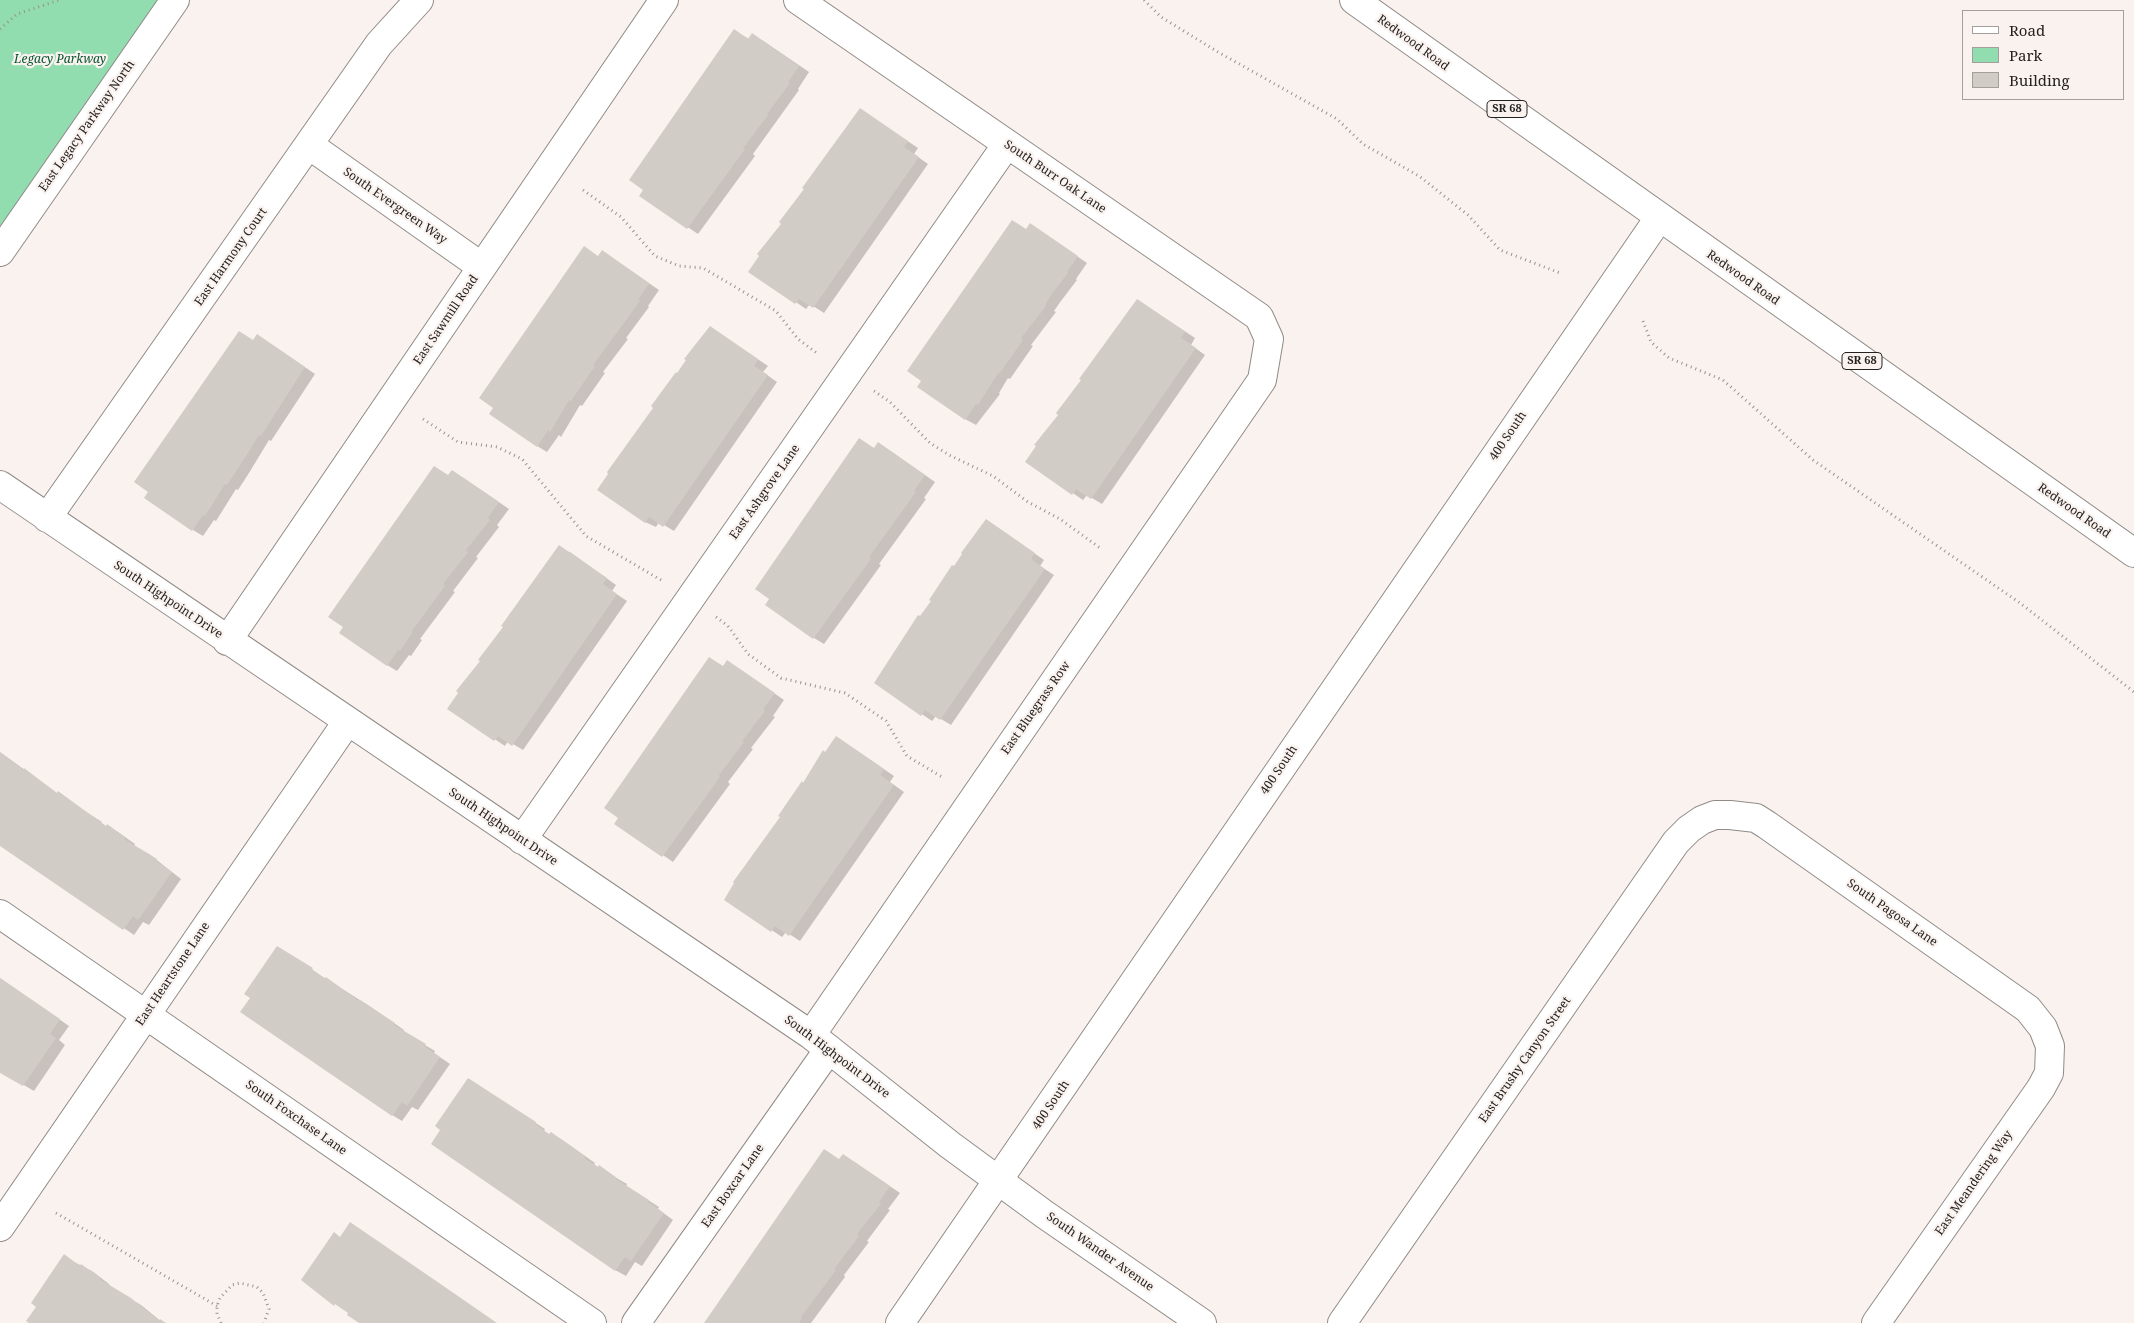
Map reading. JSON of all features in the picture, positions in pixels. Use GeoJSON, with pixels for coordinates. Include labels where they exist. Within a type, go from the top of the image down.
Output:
{"type":"FeatureCollection","features":[{"type":"Feature","properties":{"kind":"street","name":"East Legacy Parkway North"},"geometry":{"type":"LineString","coordinates":[[0,252],[175,0]]}},
{"type":"Feature","properties":{"kind":"street","name":"East Harmony Court"},"geometry":{"type":"LineString","coordinates":[[47,518],[379,44],[419,0]]}},
{"type":"Feature","properties":{"kind":"street","name":"East Sawmill Road"},"geometry":{"type":"LineString","coordinates":[[227,640],[664,0]]}},
{"type":"Feature","properties":{"kind":"street","name":"South Burr Oak Lane"},"geometry":{"type":"LineString","coordinates":[[798,0],[1259,317],[1269,339],[1262,380]]}},
{"type":"Feature","properties":{"kind":"street","name":"Redwood Road"},"geometry":{"type":"LineString","coordinates":[[1354,0],[2134,553]]}},
{"type":"Feature","properties":{"kind":"street","name":"East Ashgrove Lane"},"geometry":{"type":"LineString","coordinates":[[522,840],[1007,144]]}},
{"type":"Feature","properties":{"kind":"street","name":"South Evergreen Way"},"geometry":{"type":"LineString","coordinates":[[309,145],[482,267]]}},
{"type":"Feature","properties":{"kind":"street","name":"400 South"},"geometry":{"type":"LineString","coordinates":[[900,1323],[1659,218]]}},
{"type":"Feature","properties":{"kind":"street","name":"East Bluegrass Row"},"geometry":{"type":"LineString","coordinates":[[820,1042],[1262,380]]}},
{"type":"Feature","properties":{"kind":"street","name":"South Highpoint Drive"},"geometry":{"type":"LineString","coordinates":[[0,485],[820,1042],[950,1145],[999,1180]]}},
{"type":"Feature","properties":{"kind":"street","name":"East Heartstone Lane"},"geometry":{"type":"LineString","coordinates":[[0,1227],[347,722]]}},
{"type":"Feature","properties":{"kind":"street","name":"East Brushy Canyon Street"},"geometry":{"type":"LineString","coordinates":[[1342,1323],[1676,842],[1695,824],[1715,815],[1722,815]]}},
{"type":"Feature","properties":{"kind":"street","name":"South Pagosa Lane"},"geometry":{"type":"LineString","coordinates":[[1722,815],[1746,816],[1768,824],[2028,1009],[2037,1018],[2048,1037]]}},
{"type":"Feature","properties":{"kind":"street","name":"South Foxchase Lane"},"geometry":{"type":"LineString","coordinates":[[0,914],[592,1323]]}},
{"type":"Feature","properties":{"kind":"street","name":"East Meandering Way"},"geometry":{"type":"LineString","coordinates":[[1876,1323],[2046,1080],[2051,1054],[2048,1037]]}},
{"type":"Feature","properties":{"kind":"street","name":"East Boxcar Lane"},"geometry":{"type":"LineString","coordinates":[[636,1323],[820,1042]]}},
{"type":"Feature","properties":{"kind":"street","name":"South Wander Avenue"},"geometry":{"type":"LineString","coordinates":[[999,1180],[1044,1214],[1202,1323]]}},
{"type":"Feature","properties":{"kind":"path"},"geometry":{"type":"LineString","coordinates":[[0,29],[17,14],[60,0]]}},
{"type":"Feature","properties":{"kind":"path"},"geometry":{"type":"LineString","coordinates":[[1144,0],[1161,17],[1218,52],[1337,119],[1363,144],[1419,176],[1468,215],[1500,250],[1560,274]]}},
{"type":"Feature","properties":{"kind":"path"},"geometry":{"type":"LineString","coordinates":[[583,190],[621,217],[655,256],[679,266],[703,268],[776,311],[798,339],[818,354]]}},
{"type":"Feature","properties":{"kind":"path"},"geometry":{"type":"LineString","coordinates":[[1643,321],[1651,342],[1669,358],[1723,380],[1813,460],[2020,603],[2134,692]]}},
{"type":"Feature","properties":{"kind":"path"},"geometry":{"type":"LineString","coordinates":[[870,388],[890,402],[930,443],[949,455],[993,476],[1028,502],[1060,519],[1100,548]]}},
{"type":"Feature","properties":{"kind":"path"},"geometry":{"type":"LineString","coordinates":[[423,419],[458,442],[497,446],[522,459],[586,536],[661,580]]}},
{"type":"Feature","properties":{"kind":"path"},"geometry":{"type":"LineString","coordinates":[[713,616],[728,626],[748,654],[782,678],[845,693],[886,721],[907,756],[942,777]]}},
{"type":"Feature","properties":{"kind":"path"},"geometry":{"type":"LineString","coordinates":[[56,1213],[217,1306]]}},
{"type":"Feature","properties":{"kind":"path"},"geometry":{"type":"LineString","coordinates":[[221,1323],[217,1314],[217,1306],[225,1290],[232,1285],[249,1284],[257,1287],[268,1300],[269,1309],[264,1323]]}},
{"type":"Feature","properties":{"kind":"green space","name":"Legacy Parkway"},"geometry":{"type":"Polygon","coordinates":[[[0,0],[175,0],[0,252],[0,0]]]}},
{"type":"Feature","properties":{"kind":"building"},"geometry":{"type":"Polygon","coordinates":[[[734,29],[748,39],[752,33],[799,66],[788,82],[790,83],[743,148],[745,149],[687,229],[639,196],[643,190],[629,180],[734,29]]]}},
{"type":"Feature","properties":{"kind":"building"},"geometry":{"type":"Polygon","coordinates":[[[860,108],[908,141],[904,147],[919,157],[813,308],[799,299],[795,304],[748,272],[759,256],[757,254],[781,224],[779,222],[804,189],[802,188],[860,108]]]}},
{"type":"Feature","properties":{"kind":"building"},"geometry":{"type":"Polygon","coordinates":[[[1012,220],[1026,229],[1030,223],[1078,256],[1051,295],[1046,306],[1021,338],[1023,340],[998,373],[978,405],[976,404],[965,420],[917,387],[921,381],[907,371],[1012,220]]]}},
{"type":"Feature","properties":{"kind":"building"},"geometry":{"type":"Polygon","coordinates":[[[584,246],[598,256],[602,250],[649,283],[638,300],[640,301],[593,365],[595,366],[571,401],[569,400],[550,432],[548,430],[537,447],[489,414],[493,408],[479,398],[584,246]]]}},
{"type":"Feature","properties":{"kind":"building"},"geometry":{"type":"Polygon","coordinates":[[[1137,299],[1185,332],[1181,338],[1196,348],[1091,499],[1076,489],[1072,495],[1025,462],[1036,446],[1034,445],[1058,415],[1056,413],[1081,380],[1079,379],[1137,299]]]}},
{"type":"Feature","properties":{"kind":"building"},"geometry":{"type":"Polygon","coordinates":[[[710,326],[758,359],[754,366],[768,375],[663,527],[649,517],[645,523],[597,490],[608,474],[607,472],[653,408],[651,406],[710,326]]]}},
{"type":"Feature","properties":{"kind":"building"},"geometry":{"type":"Polygon","coordinates":[[[239,331],[253,340],[257,334],[305,367],[261,436],[259,435],[227,485],[225,484],[205,516],[203,515],[192,531],[144,498],[148,492],[134,482],[239,331]]]}},
{"type":"Feature","properties":{"kind":"building"},"geometry":{"type":"Polygon","coordinates":[[[859,438],[874,448],[878,442],[925,475],[914,491],[916,492],[869,557],[871,559],[813,639],[765,605],[769,599],[755,589],[859,438]]]}},
{"type":"Feature","properties":{"kind":"building"},"geometry":{"type":"Polygon","coordinates":[[[434,466],[448,475],[452,470],[499,502],[488,518],[490,520],[466,550],[468,552],[443,584],[445,586],[411,632],[400,651],[398,650],[387,666],[339,633],[343,627],[328,617],[434,466]]]}},
{"type":"Feature","properties":{"kind":"building"},"geometry":{"type":"Polygon","coordinates":[[[986,519],[1035,553],[1031,559],[1045,569],[940,720],[925,710],[921,716],[874,683],[918,615],[920,616],[931,601],[929,600],[952,565],[954,566],[961,553],[986,519]]]}},
{"type":"Feature","properties":{"kind":"building"},"geometry":{"type":"Polygon","coordinates":[[[559,545],[607,578],[603,584],[617,594],[512,746],[498,736],[494,741],[447,709],[458,693],[456,691],[480,661],[478,660],[503,627],[501,626],[559,545]]]}},
{"type":"Feature","properties":{"kind":"building"},"geometry":{"type":"Polygon","coordinates":[[[709,657],[723,666],[727,660],[775,693],[763,709],[765,711],[742,741],[744,742],[719,775],[720,777],[662,857],[614,824],[618,818],[604,808],[709,657]]]}},
{"type":"Feature","properties":{"kind":"building"},"geometry":{"type":"Polygon","coordinates":[[[836,736],[884,769],[880,775],[894,785],[789,936],[775,926],[771,932],[724,900],[733,882],[780,817],[778,816],[802,781],[803,783],[823,750],[825,752],[836,736]]]}},
{"type":"Feature","properties":{"kind":"building"},"geometry":{"type":"Polygon","coordinates":[[[0,752],[23,770],[24,768],[106,826],[107,824],[125,837],[124,839],[157,859],[156,861],[172,872],[138,920],[133,916],[123,930],[0,846],[0,752]]]}},
{"type":"Feature","properties":{"kind":"building"},"geometry":{"type":"Polygon","coordinates":[[[277,946],[395,1023],[394,1025],[426,1044],[424,1046],[440,1057],[407,1106],[402,1102],[392,1116],[240,1012],[250,998],[244,994],[277,946]]]}},
{"type":"Feature","properties":{"kind":"building"},"geometry":{"type":"Polygon","coordinates":[[[0,978],[60,1019],[50,1034],[56,1038],[23,1086],[0,1073],[0,978]]]}},
{"type":"Feature","properties":{"kind":"building"},"geometry":{"type":"Polygon","coordinates":[[[468,1078],[536,1122],[535,1124],[549,1134],[551,1132],[585,1156],[584,1158],[598,1167],[599,1165],[616,1179],[649,1200],[648,1202],[664,1213],[631,1261],[625,1257],[615,1271],[431,1144],[440,1130],[435,1126],[468,1078]]]}},
{"type":"Feature","properties":{"kind":"building"},"geometry":{"type":"Polygon","coordinates":[[[824,1149],[839,1159],[843,1154],[890,1186],[879,1202],[881,1204],[857,1234],[859,1236],[834,1269],[836,1270],[801,1317],[799,1323],[704,1323],[824,1149]]]}},
{"type":"Feature","properties":{"kind":"building"},"geometry":{"type":"Polygon","coordinates":[[[350,1222],[497,1323],[359,1323],[347,1315],[348,1313],[335,1304],[334,1306],[301,1280],[334,1232],[340,1237],[350,1222]]]}},
{"type":"Feature","properties":{"kind":"building"},"geometry":{"type":"Polygon","coordinates":[[[64,1254],[131,1298],[159,1321],[160,1319],[166,1323],[29,1323],[26,1321],[36,1307],[31,1303],[64,1254]]]}}]}
